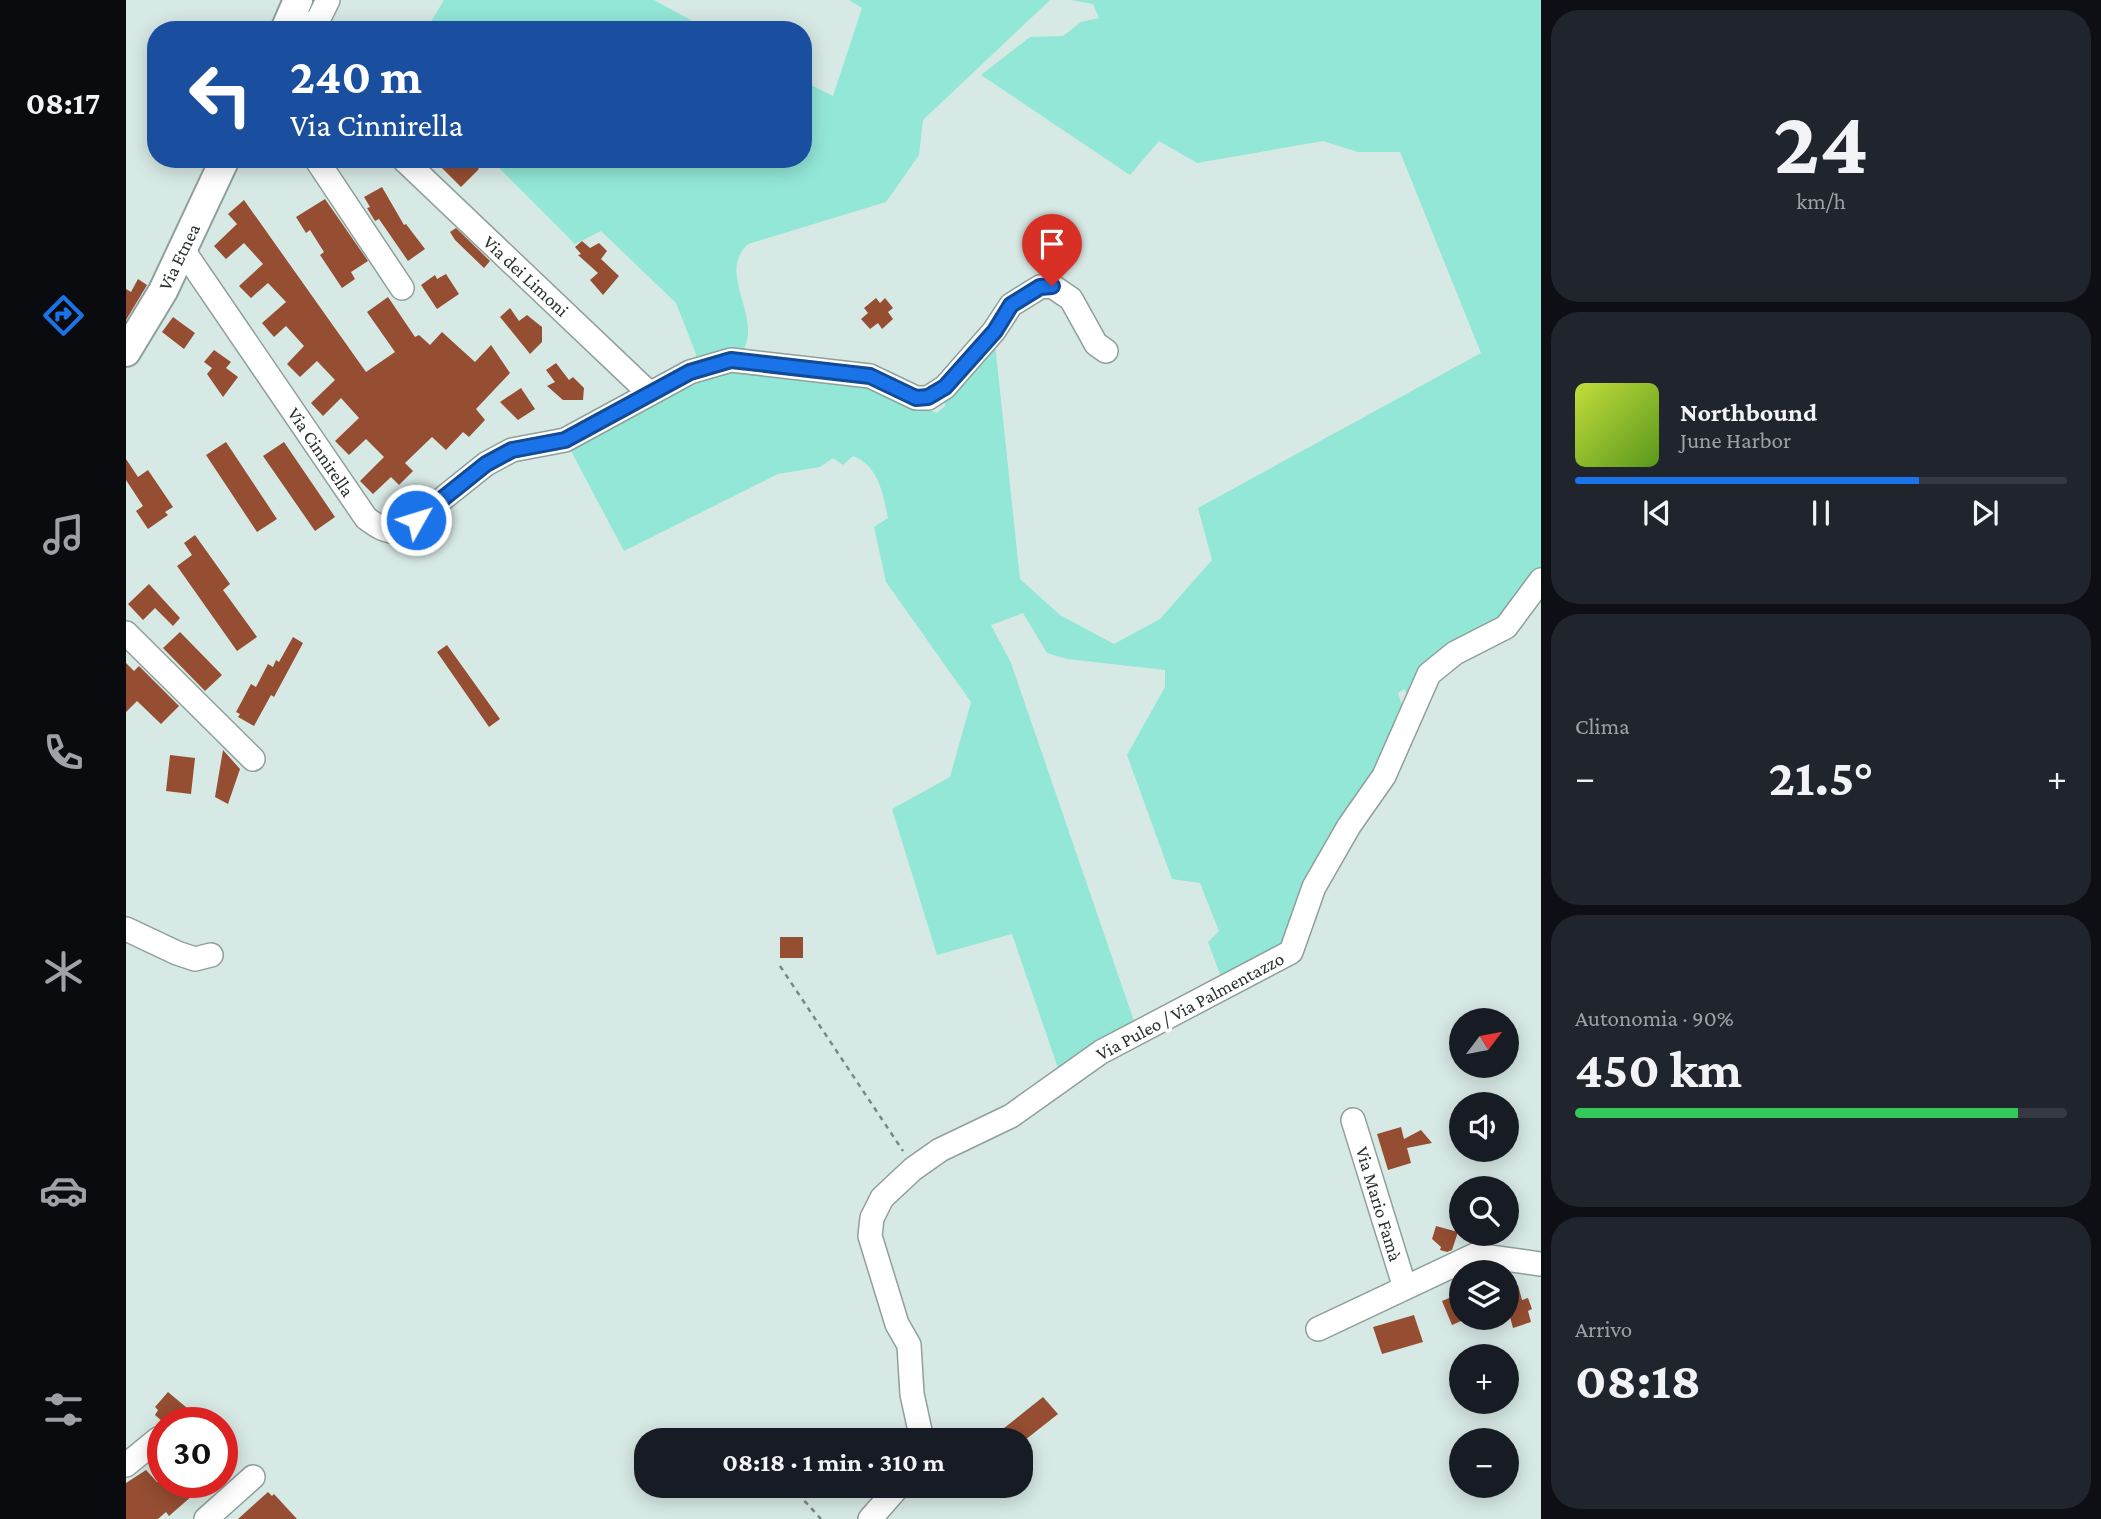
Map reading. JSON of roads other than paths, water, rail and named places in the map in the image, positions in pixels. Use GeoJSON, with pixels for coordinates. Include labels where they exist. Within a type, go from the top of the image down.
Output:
{"type":"FeatureCollection","features":[{"type":"Feature","properties":{"kind":"main road"},"geometry":{"type":"LineString","coordinates":[[289,21],[298,0]]}},
{"type":"Feature","properties":{"kind":"main road","name":"Via Etnea"},"geometry":{"type":"LineString","coordinates":[[126,352],[157,301],[221,168]]}},
{"type":"Feature","properties":{"kind":"street"},"geometry":{"type":"LineString","coordinates":[[318,21],[328,0]]}},
{"type":"Feature","properties":{"kind":"street"},"geometry":{"type":"LineString","coordinates":[[322,168],[402,288]]}},
{"type":"Feature","properties":{"kind":"street","name":"Via dei Limoni"},"geometry":{"type":"LineString","coordinates":[[412,168],[649,393]]}},
{"type":"Feature","properties":{"kind":"street","name":"Via Cinnirella"},"geometry":{"type":"LineString","coordinates":[[183,250],[366,518],[379,528],[391,532],[401,532],[486,464],[512,450],[565,440],[690,372],[731,360],[870,376],[916,398],[928,397],[945,387],[995,331],[1011,305],[1040,287],[1052,286],[1071,299],[1096,344],[1106,351]]}},
{"type":"Feature","properties":{"kind":"street","name":"Via Puleo / Via Palmentazzo"},"geometry":{"type":"LineString","coordinates":[[919,1428],[912,1394],[909,1345],[897,1324],[870,1236],[872,1218],[881,1198],[910,1163],[1011,1116],[1122,1039],[1290,952],[1314,887],[1349,826],[1384,776],[1429,674],[1455,653],[1506,626],[1541,580]]}},
{"type":"Feature","properties":{"kind":"street"},"geometry":{"type":"LineString","coordinates":[[126,633],[253,759]]}},
{"type":"Feature","properties":{"kind":"street"},"geometry":{"type":"LineString","coordinates":[[126,929],[177,953],[195,958],[211,955]]}},
{"type":"Feature","properties":{"kind":"street","name":"Via Mario Famà"},"geometry":{"type":"LineString","coordinates":[[1353,1120],[1405,1288]]}},
{"type":"Feature","properties":{"kind":"street","name":"Via Mario Famà"},"geometry":{"type":"LineString","coordinates":[[1318,1329],[1475,1255],[1541,1264]]}},
{"type":"Feature","properties":{"kind":"street"},"geometry":{"type":"LineString","coordinates":[[126,1465],[147,1448]]}},
{"type":"Feature","properties":{"kind":"street"},"geometry":{"type":"LineString","coordinates":[[207,1519],[253,1477]]}},
{"type":"Feature","properties":{"kind":"street"},"geometry":{"type":"LineString","coordinates":[[870,1519],[888,1498]]}}]}
